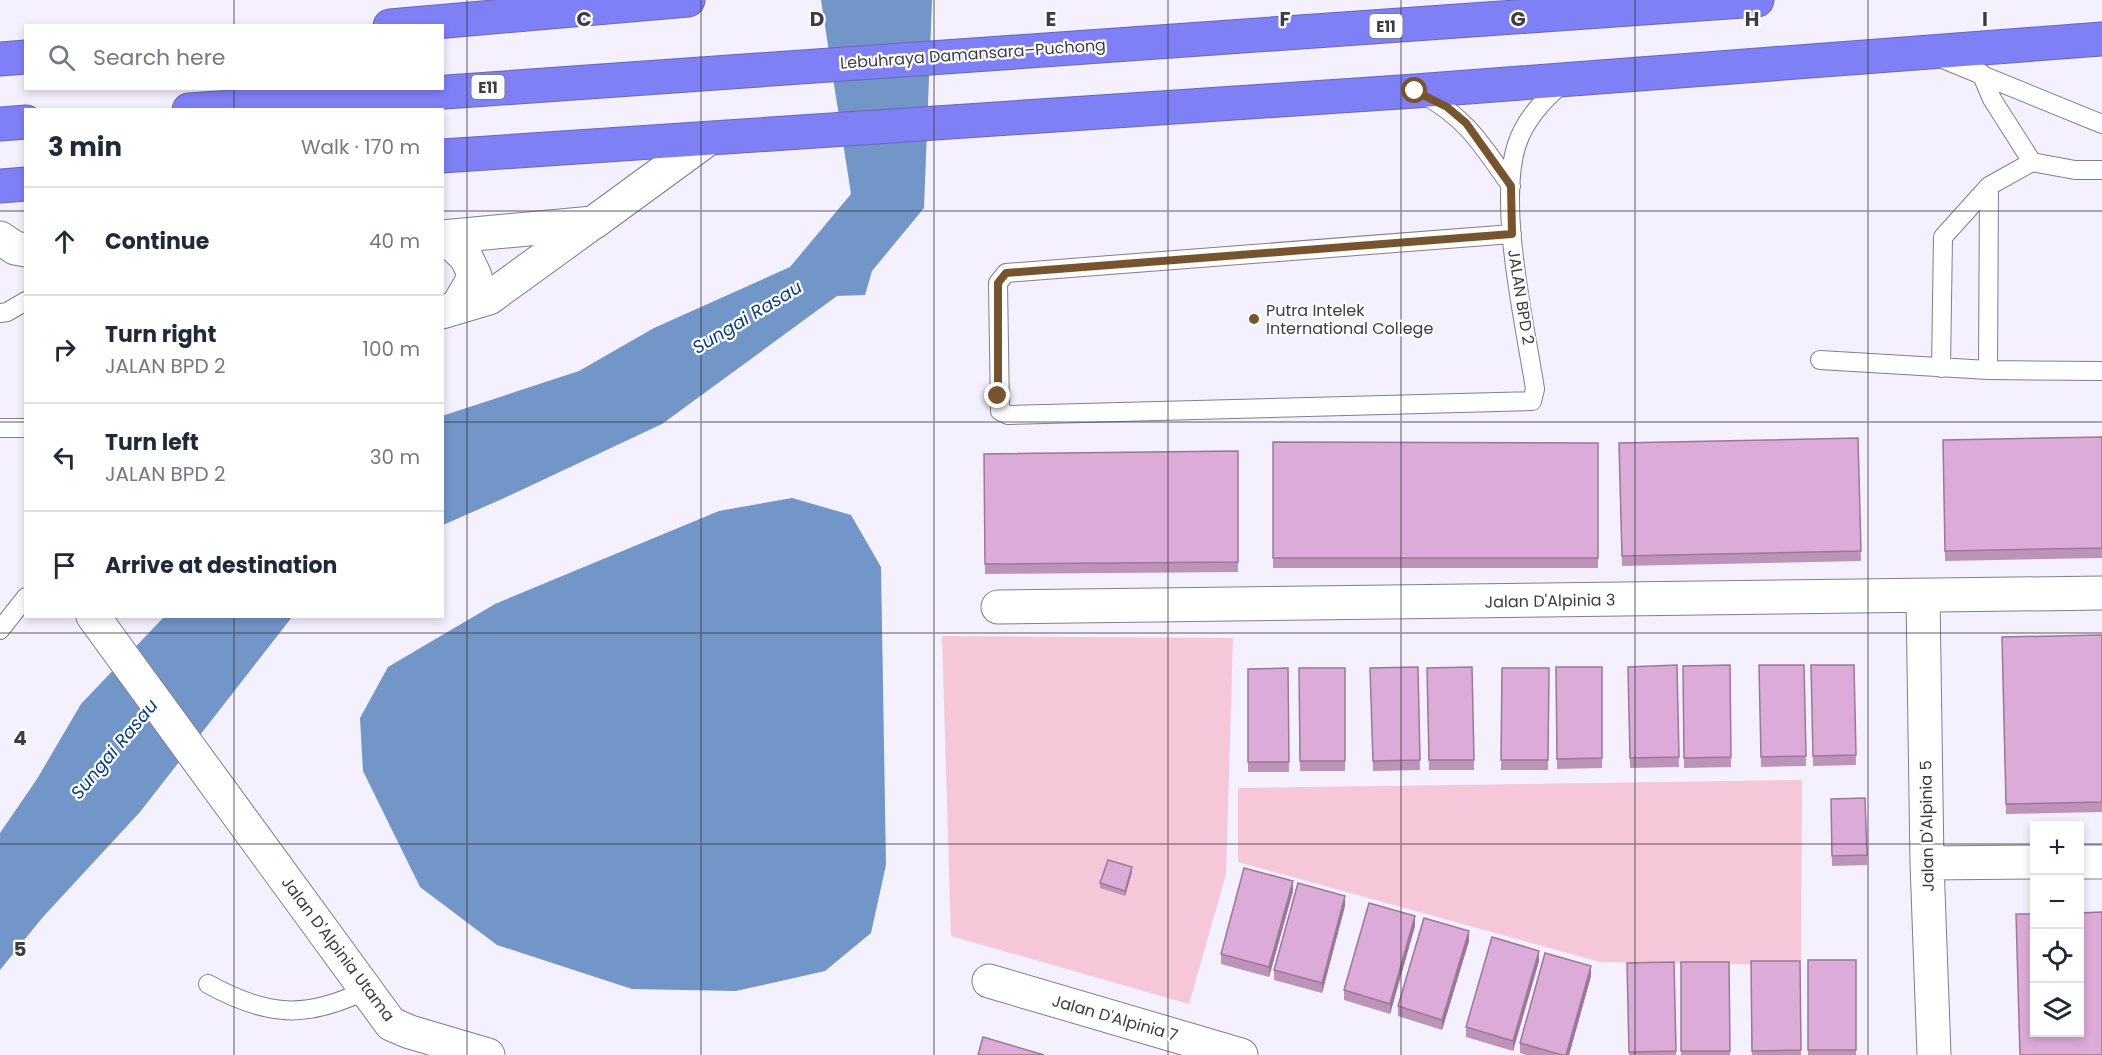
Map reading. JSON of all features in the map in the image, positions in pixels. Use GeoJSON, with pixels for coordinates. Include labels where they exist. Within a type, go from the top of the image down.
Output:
{"type":"FeatureCollection","features":[{"type":"Feature","properties":{"kind":"highway"},"geometry":{"type":"LineString","coordinates":[[413,24],[688,0]]}},
{"type":"Feature","properties":{"kind":"highway","name":"Lebuhraya Damansara–Puchong"},"geometry":{"type":"LineString","coordinates":[[216,108],[786,65],[1015,52],[1757,0]]}},
{"type":"Feature","properties":{"kind":"highway"},"geometry":{"type":"LineString","coordinates":[[444,156],[1415,91],[2102,39]]}},
{"type":"Feature","properties":{"kind":"highway"},"geometry":{"type":"LineString","coordinates":[[0,59],[24,57]]}},
{"type":"Feature","properties":{"kind":"highway"},"geometry":{"type":"LineString","coordinates":[[0,124],[24,122]]}},
{"type":"Feature","properties":{"kind":"highway"},"geometry":{"type":"LineString","coordinates":[[0,186],[24,184]]}},
{"type":"Feature","properties":{"kind":"street"},"geometry":{"type":"LineString","coordinates":[[450,310],[489,298],[708,139]]}},
{"type":"Feature","properties":{"kind":"street"},"geometry":{"type":"LineString","coordinates":[[444,237],[593,223]]}},
{"type":"Feature","properties":{"kind":"street"},"geometry":{"type":"LineString","coordinates":[[444,237],[466,257],[475,276],[450,310]]}},
{"type":"Feature","properties":{"kind":"street","name":"Jalan D'Alpinia 3"},"geometry":{"type":"LineString","coordinates":[[998,607],[2102,593]]}},
{"type":"Feature","properties":{"kind":"street","name":"Jalan D'Alpinia 5"},"geometry":{"type":"LineString","coordinates":[[1923,596],[1927,863],[1934,1055]]}},
{"type":"Feature","properties":{"kind":"street","name":"Jalan D'Alpinia Utama"},"geometry":{"type":"LineString","coordinates":[[94,618],[392,1023],[410,1032],[488,1055]]}},
{"type":"Feature","properties":{"kind":"street"},"geometry":{"type":"LineString","coordinates":[[1927,863],[2030,862]]}},
{"type":"Feature","properties":{"kind":"street"},"geometry":{"type":"LineString","coordinates":[[2084,862],[2102,862]]}},
{"type":"Feature","properties":{"kind":"street","name":"Jalan D'Alpinia 7"},"geometry":{"type":"LineString","coordinates":[[989,981],[1241,1055]]}},
{"type":"Feature","properties":{"kind":"lane"},"geometry":{"type":"LineString","coordinates":[[1923,52],[1981,73],[2102,124]]}},
{"type":"Feature","properties":{"kind":"lane"},"geometry":{"type":"LineString","coordinates":[[1981,73],[1992,99],[2032,162]]}},
{"type":"Feature","properties":{"kind":"lane"},"geometry":{"type":"LineString","coordinates":[[1512,234],[1511,186],[1517,143],[1547,96],[1568,80]]}},
{"type":"Feature","properties":{"kind":"lane"},"geometry":{"type":"LineString","coordinates":[[1415,91],[1447,107],[1466,123],[1511,186]]}},
{"type":"Feature","properties":{"kind":"lane"},"geometry":{"type":"LineString","coordinates":[[1941,368],[1943,237],[1989,186],[2032,162],[2075,170],[2102,170]]}},
{"type":"Feature","properties":{"kind":"lane"},"geometry":{"type":"LineString","coordinates":[[1988,370],[1989,186]]}},
{"type":"Feature","properties":{"kind":"lane","name":"JALAN BPD 2"},"geometry":{"type":"LineString","coordinates":[[1512,234],[1535,389],[1532,401],[1008,415],[1000,411],[998,283],[1006,273],[1512,234]]}},
{"type":"Feature","properties":{"kind":"lane"},"geometry":{"type":"LineString","coordinates":[[0,313],[7,312],[24,302]]}},
{"type":"Feature","properties":{"kind":"lane"},"geometry":{"type":"LineString","coordinates":[[1820,360],[1988,370],[2102,371]]}},
{"type":"Feature","properties":{"kind":"lane"},"geometry":{"type":"LineString","coordinates":[[0,428],[24,428]]}},
{"type":"Feature","properties":{"kind":"lane"},"geometry":{"type":"LineString","coordinates":[[0,630],[24,600]]}},
{"type":"Feature","properties":{"kind":"lane"},"geometry":{"type":"LineString","coordinates":[[208,984],[236,999],[269,1009],[307,1011],[345,1000],[366,990]]}},
{"type":"Feature","properties":{"kind":"shaded area"},"geometry":{"type":"Polygon","coordinates":[[[942,636],[1233,638],[1226,874],[1189,1004],[951,936],[942,636]]]}},
{"type":"Feature","properties":{"kind":"shaded area"},"geometry":{"type":"Polygon","coordinates":[[[1802,780],[1801,965],[1600,962],[1238,862],[1238,788],[1802,780]]]}},
{"type":"Feature","properties":{"kind":"water","name":"Sungai Rasau"},"geometry":{"type":"Polygon","coordinates":[[[821,0],[932,0],[924,208],[872,271],[865,295],[837,296],[662,424],[444,525],[444,415],[579,371],[654,328],[790,267],[851,194],[821,0]]]}},
{"type":"Feature","properties":{"kind":"water"},"geometry":{"type":"Polygon","coordinates":[[[792,498],[851,515],[881,567],[886,865],[871,933],[825,971],[736,991],[632,989],[497,945],[420,887],[363,771],[360,718],[388,667],[495,604],[719,511],[792,498]]]}},
{"type":"Feature","properties":{"kind":"water","name":"Sungai Rasau"},"geometry":{"type":"Polygon","coordinates":[[[163,618],[291,618],[140,812],[42,918],[0,970],[0,833],[37,779],[81,704],[163,618]]]}},
{"type":"Feature","properties":{"kind":"building"},"geometry":{"type":"Polygon","coordinates":[[[2102,437],[2102,548],[1945,551],[1943,440],[2102,437]]]}},
{"type":"Feature","properties":{"kind":"building"},"geometry":{"type":"Polygon","coordinates":[[[1858,438],[1861,551],[1622,556],[1619,443],[1858,438]]]}},
{"type":"Feature","properties":{"kind":"building"},"geometry":{"type":"Polygon","coordinates":[[[1273,442],[1598,443],[1598,558],[1273,558],[1273,442]]]}},
{"type":"Feature","properties":{"kind":"building"},"geometry":{"type":"Polygon","coordinates":[[[1238,451],[1238,562],[985,564],[984,454],[1238,451]]]}},
{"type":"Feature","properties":{"kind":"building"},"geometry":{"type":"Polygon","coordinates":[[[2102,635],[2102,802],[2006,804],[2002,637],[2102,635]]]}},
{"type":"Feature","properties":{"kind":"building"},"geometry":{"type":"Polygon","coordinates":[[[1677,665],[1679,757],[1630,758],[1628,667],[1677,665]]]}},
{"type":"Feature","properties":{"kind":"building"},"geometry":{"type":"Polygon","coordinates":[[[1730,665],[1731,757],[1684,758],[1683,666],[1730,665]]]}},
{"type":"Feature","properties":{"kind":"building"},"geometry":{"type":"Polygon","coordinates":[[[1759,665],[1804,665],[1806,756],[1761,757],[1759,665]]]}},
{"type":"Feature","properties":{"kind":"building"},"geometry":{"type":"Polygon","coordinates":[[[1811,665],[1854,665],[1856,755],[1813,756],[1811,665]]]}},
{"type":"Feature","properties":{"kind":"building"},"geometry":{"type":"Polygon","coordinates":[[[1418,667],[1420,760],[1373,761],[1370,668],[1418,667]]]}},
{"type":"Feature","properties":{"kind":"building"},"geometry":{"type":"Polygon","coordinates":[[[1472,667],[1474,760],[1429,760],[1427,668],[1472,667]]]}},
{"type":"Feature","properties":{"kind":"building"},"geometry":{"type":"Polygon","coordinates":[[[1556,667],[1602,667],[1602,758],[1557,759],[1556,667]]]}},
{"type":"Feature","properties":{"kind":"building"},"geometry":{"type":"Polygon","coordinates":[[[1288,668],[1289,762],[1248,762],[1248,669],[1288,668]]]}},
{"type":"Feature","properties":{"kind":"building"},"geometry":{"type":"Polygon","coordinates":[[[1299,668],[1345,668],[1345,761],[1300,761],[1299,668]]]}},
{"type":"Feature","properties":{"kind":"building"},"geometry":{"type":"Polygon","coordinates":[[[1502,668],[1549,668],[1548,760],[1501,760],[1502,668]]]}},
{"type":"Feature","properties":{"kind":"building"},"geometry":{"type":"Polygon","coordinates":[[[1865,798],[1867,855],[1832,856],[1831,799],[1865,798]]]}},
{"type":"Feature","properties":{"kind":"building"},"geometry":{"type":"Polygon","coordinates":[[[1108,860],[1132,867],[1125,891],[1100,883],[1108,860]]]}},
{"type":"Feature","properties":{"kind":"building"},"geometry":{"type":"Polygon","coordinates":[[[1244,868],[1293,881],[1269,967],[1221,954],[1244,868]]]}},
{"type":"Feature","properties":{"kind":"building"},"geometry":{"type":"Polygon","coordinates":[[[1298,883],[1345,896],[1322,983],[1274,970],[1298,883]]]}},
{"type":"Feature","properties":{"kind":"building"},"geometry":{"type":"Polygon","coordinates":[[[1369,903],[1415,916],[1390,1004],[1344,990],[1369,903]]]}},
{"type":"Feature","properties":{"kind":"building"},"geometry":{"type":"Polygon","coordinates":[[[2102,912],[2102,1055],[2020,1055],[2016,914],[2030,914],[2030,1037],[2084,1037],[2084,913],[2102,912]]]}},
{"type":"Feature","properties":{"kind":"building"},"geometry":{"type":"Polygon","coordinates":[[[1424,918],[1469,931],[1442,1020],[1398,1006],[1424,918]]]}},
{"type":"Feature","properties":{"kind":"building"},"geometry":{"type":"Polygon","coordinates":[[[1492,937],[1539,951],[1513,1041],[1466,1027],[1492,937]]]}},
{"type":"Feature","properties":{"kind":"building"},"geometry":{"type":"Polygon","coordinates":[[[1545,953],[1591,966],[1566,1055],[1520,1043],[1545,953]]]}},
{"type":"Feature","properties":{"kind":"building"},"geometry":{"type":"Polygon","coordinates":[[[1808,960],[1856,960],[1856,1050],[1808,1050],[1808,960]]]}},
{"type":"Feature","properties":{"kind":"building"},"geometry":{"type":"Polygon","coordinates":[[[1751,961],[1800,961],[1801,1050],[1752,1051],[1751,961]]]}},
{"type":"Feature","properties":{"kind":"building"},"geometry":{"type":"Polygon","coordinates":[[[1674,962],[1676,1051],[1629,1052],[1627,963],[1674,962]]]}},
{"type":"Feature","properties":{"kind":"building"},"geometry":{"type":"Polygon","coordinates":[[[1681,962],[1729,962],[1730,1051],[1681,1051],[1681,962]]]}},
{"type":"Feature","properties":{"kind":"building"},"geometry":{"type":"Polygon","coordinates":[[[983,1037],[1044,1055],[978,1055],[983,1037]]]}},
{"type":"Feature","properties":{"kind":"place","name":"Putra Intelek International College"},"geometry":{"type":"Point","coordinates":[1254,319]}},
{"type":"Feature","properties":{"kind":"route"},"geometry":{"type":"LineString","coordinates":[[998,396],[998,283],[1006,273],[1512,234],[1511,186],[1466,123],[1447,107],[1415,91]]}}]}
